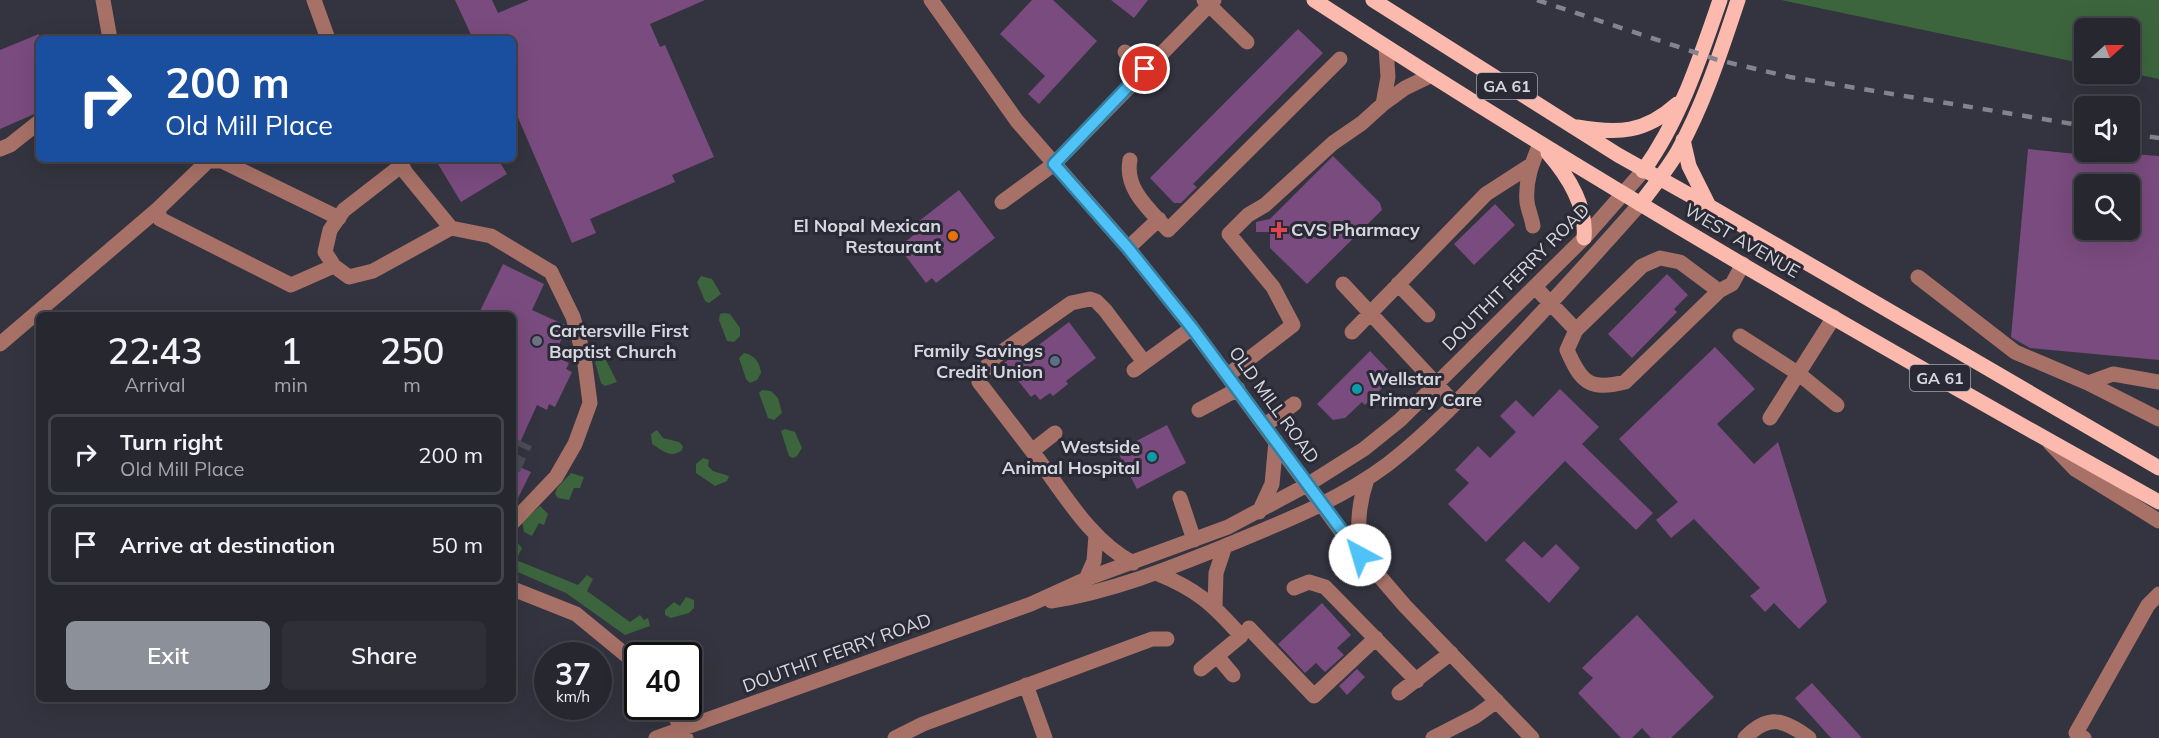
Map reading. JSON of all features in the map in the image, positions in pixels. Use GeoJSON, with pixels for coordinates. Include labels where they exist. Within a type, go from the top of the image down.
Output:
{"type":"FeatureCollection","features":[{"type":"Feature","properties":{"kind":"main road","name":"WEST AVENUE"},"geometry":{"type":"LineString","coordinates":[[1314,0],[1430,76],[1623,194],[2159,502]]}},
{"type":"Feature","properties":{"kind":"main road","name":"WEST AVENUE"},"geometry":{"type":"LineString","coordinates":[[1373,0],[1643,171],[1709,206],[2159,468]]}},
{"type":"Feature","properties":{"kind":"main road"},"geometry":{"type":"LineString","coordinates":[[1643,171],[1662,142],[1682,100],[1720,0]]}},
{"type":"Feature","properties":{"kind":"main road"},"geometry":{"type":"LineString","coordinates":[[1640,204],[1659,179],[1683,140],[1718,60],[1738,0]]}},
{"type":"Feature","properties":{"kind":"main road"},"geometry":{"type":"LineString","coordinates":[[1570,126],[1611,131],[1636,129],[1655,121],[1682,100]]}},
{"type":"Feature","properties":{"kind":"main road"},"geometry":{"type":"LineString","coordinates":[[1683,140],[1689,166],[1709,206]]}},
{"type":"Feature","properties":{"kind":"main road"},"geometry":{"type":"LineString","coordinates":[[1540,144],[1562,169],[1574,190],[1583,222],[1584,238]]}},
{"type":"Feature","properties":{"kind":"street"},"geometry":{"type":"LineString","coordinates":[[104,0],[110,36]]}},
{"type":"Feature","properties":{"kind":"street"},"geometry":{"type":"LineString","coordinates":[[314,0],[327,36]]}},
{"type":"Feature","properties":{"kind":"street","name":"OLD MILL ROAD"},"geometry":{"type":"LineString","coordinates":[[930,0],[1017,121],[1128,248],[1192,328],[1360,555],[1405,606],[1532,738]]}},
{"type":"Feature","properties":{"kind":"street"},"geometry":{"type":"LineString","coordinates":[[1002,202],[1054,164],[1209,1],[1247,42]]}},
{"type":"Feature","properties":{"kind":"street"},"geometry":{"type":"LineString","coordinates":[[1383,104],[1388,76],[1386,47]]}},
{"type":"Feature","properties":{"kind":"street"},"geometry":{"type":"LineString","coordinates":[[1125,52],[1145,69]]}},
{"type":"Feature","properties":{"kind":"street"},"geometry":{"type":"LineString","coordinates":[[1130,160],[1128,169],[1132,186],[1168,230],[1340,59]]}},
{"type":"Feature","properties":{"kind":"street"},"geometry":{"type":"LineString","coordinates":[[1228,375],[1293,325],[1273,287],[1229,234],[1248,215],[1265,205],[1333,143],[1405,88],[1430,76]]}},
{"type":"Feature","properties":{"kind":"street"},"geometry":{"type":"LineString","coordinates":[[0,149],[36,124]]}},
{"type":"Feature","properties":{"kind":"street"},"geometry":{"type":"LineString","coordinates":[[1533,226],[1527,206],[1527,183],[1531,165],[1540,144]]}},
{"type":"Feature","properties":{"kind":"street"},"geometry":{"type":"LineString","coordinates":[[37,312],[158,209],[207,162]]}},
{"type":"Feature","properties":{"kind":"street"},"geometry":{"type":"LineString","coordinates":[[224,162],[339,218]]}},
{"type":"Feature","properties":{"kind":"street"},"geometry":{"type":"LineString","coordinates":[[451,228],[400,162],[344,210],[330,230],[325,252],[334,266],[349,277],[373,271],[451,228],[491,236],[551,272],[573,317],[584,357],[590,403],[574,444],[556,477],[516,519]]}},
{"type":"Feature","properties":{"kind":"street"},"geometry":{"type":"LineString","coordinates":[[1352,332],[1486,194],[1531,165]]}},
{"type":"Feature","properties":{"kind":"street","name":"DOUTHIT FERRY ROAD"},"geometry":{"type":"LineString","coordinates":[[656,738],[684,733],[1031,604],[1086,579],[1194,540],[1259,512],[1307,485],[1382,436],[1584,238],[1643,171]]}},
{"type":"Feature","properties":{"kind":"street"},"geometry":{"type":"LineString","coordinates":[[1503,181],[1527,206]]}},
{"type":"Feature","properties":{"kind":"street","name":"DOUTHIT FERRY ROAD"},"geometry":{"type":"LineString","coordinates":[[1031,604],[1082,596],[1156,573],[1322,504],[1367,479],[1412,445],[1455,404],[1551,304],[1640,204]]}},
{"type":"Feature","properties":{"kind":"street"},"geometry":{"type":"LineString","coordinates":[[158,209],[160,219],[291,285],[334,266]]}},
{"type":"Feature","properties":{"kind":"street"},"geometry":{"type":"LineString","coordinates":[[1128,248],[1159,219]]}},
{"type":"Feature","properties":{"kind":"street"},"geometry":{"type":"LineString","coordinates":[[1719,291],[1680,262],[1660,258],[1642,267],[1576,330],[1567,350],[1575,369],[1587,383],[1604,387],[1624,382],[1719,291],[1732,284],[1743,264]]}},
{"type":"Feature","properties":{"kind":"street"},"geometry":{"type":"LineString","coordinates":[[1918,277],[2015,352],[2088,383],[2159,419]]}},
{"type":"Feature","properties":{"kind":"street"},"geometry":{"type":"LineString","coordinates":[[1343,284],[1455,404]]}},
{"type":"Feature","properties":{"kind":"street"},"geometry":{"type":"LineString","coordinates":[[1398,284],[1428,315]]}},
{"type":"Feature","properties":{"kind":"street"},"geometry":{"type":"LineString","coordinates":[[1535,287],[1576,330]]}},
{"type":"Feature","properties":{"kind":"street"},"geometry":{"type":"LineString","coordinates":[[1132,563],[1096,535],[980,382],[982,374],[996,356],[1076,300],[1096,301],[1106,309],[1139,366],[1192,328]]}},
{"type":"Feature","properties":{"kind":"street"},"geometry":{"type":"LineString","coordinates":[[0,344],[36,313]]}},
{"type":"Feature","properties":{"kind":"street"},"geometry":{"type":"LineString","coordinates":[[1770,418],[1834,317]]}},
{"type":"Feature","properties":{"kind":"street"},"geometry":{"type":"LineString","coordinates":[[1740,336],[1799,374],[1837,405]]}},
{"type":"Feature","properties":{"kind":"street"},"geometry":{"type":"LineString","coordinates":[[2088,383],[2113,374],[2159,382]]}},
{"type":"Feature","properties":{"kind":"street"},"geometry":{"type":"LineString","coordinates":[[1199,410],[1238,388]]}},
{"type":"Feature","properties":{"kind":"street"},"geometry":{"type":"LineString","coordinates":[[1265,425],[1294,404]]}},
{"type":"Feature","properties":{"kind":"street"},"geometry":{"type":"LineString","coordinates":[[1032,451],[1055,433]]}},
{"type":"Feature","properties":{"kind":"street"},"geometry":{"type":"LineString","coordinates":[[2046,439],[2075,469],[2159,521]]}},
{"type":"Feature","properties":{"kind":"street"},"geometry":{"type":"LineString","coordinates":[[1259,512],[1272,484],[1276,441]]}},
{"type":"Feature","properties":{"kind":"street"},"geometry":{"type":"LineString","coordinates":[[1360,555],[1359,508],[1367,479]]}},
{"type":"Feature","properties":{"kind":"street"},"geometry":{"type":"LineString","coordinates":[[1180,498],[1194,540]]}},
{"type":"Feature","properties":{"kind":"street"},"geometry":{"type":"LineString","coordinates":[[1086,579],[1094,561],[1096,535]]}},
{"type":"Feature","properties":{"kind":"street"},"geometry":{"type":"LineString","coordinates":[[1215,606],[1216,573],[1225,546]]}},
{"type":"Feature","properties":{"kind":"street"},"geometry":{"type":"LineString","coordinates":[[1156,573],[1200,594],[1249,628],[1314,696],[1376,638]]}},
{"type":"Feature","properties":{"kind":"street"},"geometry":{"type":"LineString","coordinates":[[1294,588],[1309,582],[1325,587],[1417,681]]}},
{"type":"Feature","properties":{"kind":"street"},"geometry":{"type":"LineString","coordinates":[[516,590],[576,614],[624,653]]}},
{"type":"Feature","properties":{"kind":"street"},"geometry":{"type":"LineString","coordinates":[[2084,738],[2076,733],[2148,605],[2159,594]]}},
{"type":"Feature","properties":{"kind":"street"},"geometry":{"type":"LineString","coordinates":[[1201,669],[1249,628]]}},
{"type":"Feature","properties":{"kind":"street"},"geometry":{"type":"LineString","coordinates":[[895,738],[923,724],[1152,639],[1167,639]]}},
{"type":"Feature","properties":{"kind":"street"},"geometry":{"type":"LineString","coordinates":[[1399,693],[1451,653]]}},
{"type":"Feature","properties":{"kind":"street"},"geometry":{"type":"LineString","coordinates":[[1216,656],[1233,675]]}},
{"type":"Feature","properties":{"kind":"street"},"geometry":{"type":"LineString","coordinates":[[1026,686],[1045,738]]}},
{"type":"Feature","properties":{"kind":"street"},"geometry":{"type":"LineString","coordinates":[[1438,737],[1476,716],[1497,701]]}},
{"type":"Feature","properties":{"kind":"street"},"geometry":{"type":"LineString","coordinates":[[1744,738],[1753,729],[1775,721],[1792,726],[1809,738]]}},
{"type":"Feature","properties":{"kind":"green space"},"geometry":{"type":"Polygon","coordinates":[[[1781,0],[2159,0],[2159,79],[2140,75],[2140,18],[2074,18],[2074,62],[1781,0]]]}},
{"type":"Feature","properties":{"kind":"green space"},"geometry":{"type":"Polygon","coordinates":[[[701,276],[712,279],[721,294],[709,303],[705,301],[697,282],[701,276]]]}},
{"type":"Feature","properties":{"kind":"green space"},"geometry":{"type":"Polygon","coordinates":[[[720,314],[730,314],[740,328],[740,336],[734,342],[727,341],[719,320],[720,314]]]}},
{"type":"Feature","properties":{"kind":"green space"},"geometry":{"type":"Polygon","coordinates":[[[744,353],[754,358],[761,373],[757,380],[750,383],[746,379],[739,358],[744,353]]]}},
{"type":"Feature","properties":{"kind":"green space"},"geometry":{"type":"Polygon","coordinates":[[[602,357],[605,358],[617,382],[605,386],[601,383],[595,362],[602,357]]]}},
{"type":"Feature","properties":{"kind":"green space"},"geometry":{"type":"Polygon","coordinates":[[[762,390],[771,391],[778,398],[782,413],[774,420],[768,418],[759,393],[762,390]]]}},
{"type":"Feature","properties":{"kind":"green space"},"geometry":{"type":"Polygon","coordinates":[[[785,429],[795,432],[802,448],[793,458],[789,456],[781,431],[785,429]]]}},
{"type":"Feature","properties":{"kind":"green space"},"geometry":{"type":"Polygon","coordinates":[[[657,430],[663,438],[679,442],[683,446],[682,450],[671,454],[652,444],[651,434],[657,430]]]}},
{"type":"Feature","properties":{"kind":"green space"},"geometry":{"type":"Polygon","coordinates":[[[703,458],[709,460],[708,466],[713,471],[729,476],[727,481],[715,486],[696,473],[696,464],[703,458]]]}},
{"type":"Feature","properties":{"kind":"green space"},"geometry":{"type":"Polygon","coordinates":[[[571,473],[584,477],[580,488],[574,488],[569,500],[558,498],[555,494],[557,488],[571,473]]]}},
{"type":"Feature","properties":{"kind":"green space"},"geometry":{"type":"Polygon","coordinates":[[[540,506],[548,514],[544,525],[539,523],[532,536],[524,532],[522,522],[540,506]]]}},
{"type":"Feature","properties":{"kind":"green space"},"geometry":{"type":"Polygon","coordinates":[[[516,542],[522,548],[516,560],[516,542]]]}},
{"type":"Feature","properties":{"kind":"green space"},"geometry":{"type":"Polygon","coordinates":[[[516,560],[578,585],[587,575],[593,579],[587,591],[630,622],[640,615],[644,620],[648,618],[650,626],[625,635],[566,593],[516,571],[516,560]]]}},
{"type":"Feature","properties":{"kind":"green space"},"geometry":{"type":"Polygon","coordinates":[[[686,597],[694,600],[694,608],[689,613],[671,618],[665,615],[665,610],[674,602],[680,606],[686,597]]]}},
{"type":"Feature","properties":{"kind":"building"},"geometry":{"type":"Polygon","coordinates":[[[455,0],[492,0],[498,13],[529,0],[705,0],[650,24],[660,47],[665,45],[714,157],[672,175],[675,182],[590,219],[596,233],[572,243],[516,113],[516,36],[472,36],[455,0]]]}},
{"type":"Feature","properties":{"kind":"building"},"geometry":{"type":"Polygon","coordinates":[[[1032,0],[1053,0],[1097,41],[1039,104],[1028,94],[1045,76],[1000,34],[1032,0]]]}},
{"type":"Feature","properties":{"kind":"building"},"geometry":{"type":"Polygon","coordinates":[[[1111,0],[1148,0],[1134,18],[1111,0]]]}},
{"type":"Feature","properties":{"kind":"building"},"geometry":{"type":"Polygon","coordinates":[[[1298,29],[1323,53],[1193,184],[1197,187],[1181,203],[1174,203],[1150,178],[1298,29]]]}},
{"type":"Feature","properties":{"kind":"building"},"geometry":{"type":"Polygon","coordinates":[[[39,34],[36,36],[36,113],[0,129],[0,50],[39,34]]]}},
{"type":"Feature","properties":{"kind":"building"},"geometry":{"type":"Polygon","coordinates":[[[2028,149],[2074,154],[2074,162],[2140,162],[2140,155],[2159,156],[2159,360],[2030,348],[2011,337],[2028,149]]]}},
{"type":"Feature","properties":{"kind":"building"},"geometry":{"type":"Polygon","coordinates":[[[1333,156],[1380,203],[1382,210],[1307,284],[1270,248],[1270,232],[1256,232],[1256,222],[1270,219],[1333,156]]]}},
{"type":"Feature","properties":{"kind":"building"},"geometry":{"type":"Polygon","coordinates":[[[437,162],[500,162],[507,174],[461,202],[437,162]]]}},
{"type":"Feature","properties":{"kind":"building","name":"El Nopal Mexican Restaurant"},"geometry":{"type":"Polygon","coordinates":[[[959,190],[995,238],[936,283],[932,278],[926,283],[899,247],[915,234],[910,228],[959,190]]]}},
{"type":"Feature","properties":{"kind":"building"},"geometry":{"type":"Polygon","coordinates":[[[1495,204],[1515,225],[1474,265],[1454,244],[1495,204]]]}},
{"type":"Feature","properties":{"kind":"building","name":"Cartersville First Baptist Church"},"geometry":{"type":"Polygon","coordinates":[[[503,264],[544,284],[532,310],[565,325],[566,329],[554,356],[569,363],[566,369],[572,372],[555,407],[549,404],[547,410],[537,405],[516,451],[516,312],[479,312],[503,264]]]}},
{"type":"Feature","properties":{"kind":"building"},"geometry":{"type":"Polygon","coordinates":[[[1667,274],[1688,295],[1674,309],[1677,312],[1632,358],[1608,334],[1667,274]]]}},
{"type":"Feature","properties":{"kind":"building","name":"Family Savings Credit Union"},"geometry":{"type":"Polygon","coordinates":[[[1069,322],[1096,358],[1066,381],[1068,384],[1053,396],[1050,393],[1040,400],[1035,394],[1031,397],[1004,363],[1019,351],[1023,357],[1069,322]]]}},
{"type":"Feature","properties":{"kind":"building"},"geometry":{"type":"Polygon","coordinates":[[[1715,347],[1755,389],[1717,424],[1754,464],[1778,442],[1827,602],[1799,629],[1774,603],[1765,612],[1750,596],[1760,588],[1694,519],[1671,538],[1656,520],[1678,502],[1619,439],[1715,347]]]}},
{"type":"Feature","properties":{"kind":"building","name":"Wellstar Primary Care"},"geometry":{"type":"Polygon","coordinates":[[[1370,351],[1394,376],[1365,405],[1362,402],[1345,418],[1333,420],[1317,404],[1370,351]]]}},
{"type":"Feature","properties":{"kind":"building"},"geometry":{"type":"Polygon","coordinates":[[[1560,389],[1599,427],[1582,444],[1653,513],[1636,530],[1565,461],[1486,542],[1448,504],[1469,483],[1455,470],[1478,446],[1490,458],[1516,432],[1500,416],[1516,400],[1533,417],[1560,389]]]}},
{"type":"Feature","properties":{"kind":"building","name":"Westside Animal Hospital"},"geometry":{"type":"Polygon","coordinates":[[[1167,425],[1186,463],[1137,489],[1117,451],[1167,425]]]}},
{"type":"Feature","properties":{"kind":"building"},"geometry":{"type":"Polygon","coordinates":[[[516,465],[531,472],[516,502],[516,465]]]}},
{"type":"Feature","properties":{"kind":"building"},"geometry":{"type":"Polygon","coordinates":[[[1524,541],[1542,558],[1556,544],[1580,568],[1549,603],[1505,560],[1524,541]]]}},
{"type":"Feature","properties":{"kind":"building"},"geometry":{"type":"Polygon","coordinates":[[[1322,603],[1351,635],[1337,648],[1344,655],[1325,672],[1316,663],[1305,673],[1278,644],[1322,603]]]}},
{"type":"Feature","properties":{"kind":"building"},"geometry":{"type":"Polygon","coordinates":[[[1637,615],[1714,697],[1671,738],[1651,738],[1642,728],[1632,738],[1621,738],[1578,693],[1593,678],[1582,668],[1637,615]]]}},
{"type":"Feature","properties":{"kind":"building"},"geometry":{"type":"Polygon","coordinates":[[[1357,669],[1365,677],[1347,695],[1339,686],[1357,669]]]}},
{"type":"Feature","properties":{"kind":"building"},"geometry":{"type":"Polygon","coordinates":[[[1812,683],[1862,738],[1831,738],[1795,698],[1812,683]]]}},
{"type":"Feature","properties":{"kind":"tunnel"},"geometry":{"type":"LineString","coordinates":[[516,462],[525,443]]}},
{"type":"Feature","properties":{"kind":"railway"},"geometry":{"type":"LineString","coordinates":[[1537,0],[1718,60],[1790,77],[2074,124]]}},
{"type":"Feature","properties":{"kind":"railway"},"geometry":{"type":"LineString","coordinates":[[2140,135],[2159,138]]}},
{"type":"Feature","properties":{"kind":"place","name":"CVS Pharmacy"},"geometry":{"type":"Point","coordinates":[1279,230]}},
{"type":"Feature","properties":{"kind":"place","name":"El Nopal Mexican Restaurant"},"geometry":{"type":"Point","coordinates":[953,236]}},
{"type":"Feature","properties":{"kind":"place","name":"Cartersville First Baptist Church"},"geometry":{"type":"Point","coordinates":[537,341]}},
{"type":"Feature","properties":{"kind":"place","name":"Family Savings Credit Union"},"geometry":{"type":"Point","coordinates":[1055,361]}},
{"type":"Feature","properties":{"kind":"place","name":"Wellstar Primary Care"},"geometry":{"type":"Point","coordinates":[1357,389]}},
{"type":"Feature","properties":{"kind":"place","name":"Westside Animal Hospital"},"geometry":{"type":"Point","coordinates":[1152,457]}},
{"type":"Feature","properties":{"kind":"route"},"geometry":{"type":"LineString","coordinates":[[1145,69],[1054,164],[1128,248],[1192,328],[1360,555]]}}]}
